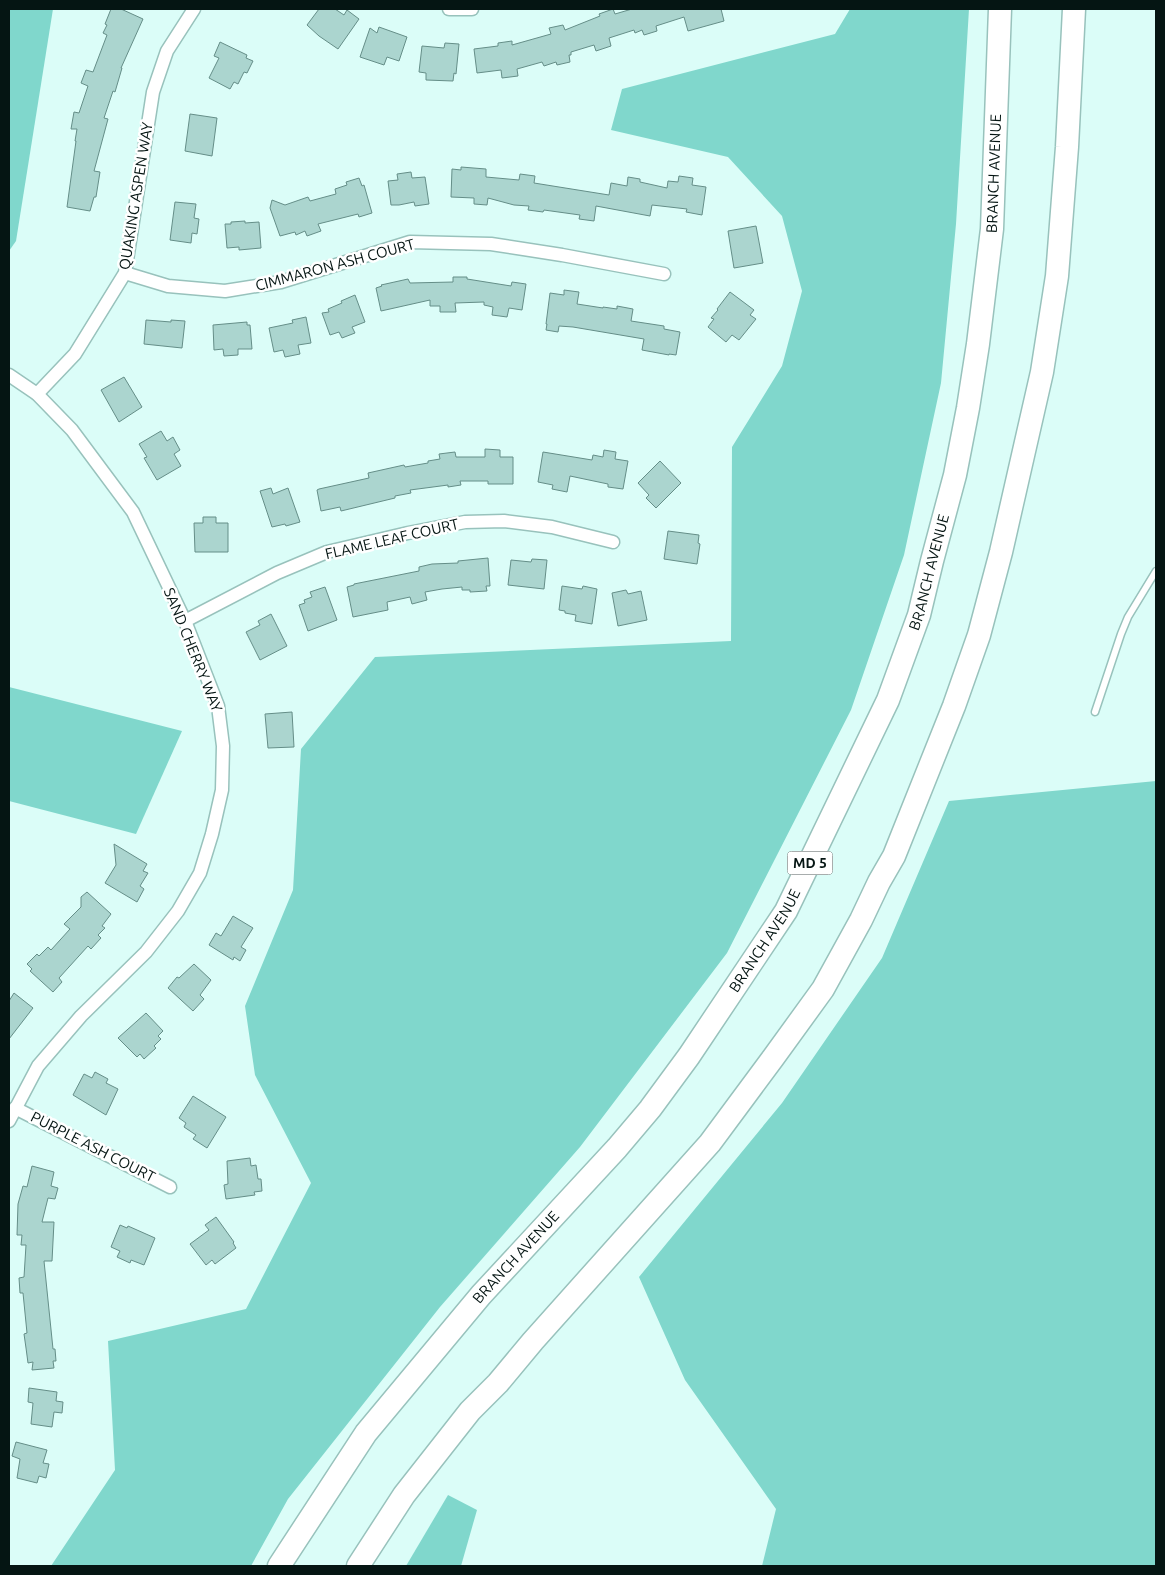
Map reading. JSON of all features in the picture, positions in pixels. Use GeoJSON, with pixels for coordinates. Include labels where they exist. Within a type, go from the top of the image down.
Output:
{"type":"FeatureCollection","features":[{"type":"Feature","properties":{"kind":"highway","name":"BRANCH AVENUE"},"geometry":{"type":"LineString","coordinates":[[279,1566],[366,1433],[481,1295],[617,1148],[650,1109],[689,1056],[786,911],[888,700],[919,615],[955,475],[968,408],[992,229],[1000,9]]}},
{"type":"Feature","properties":{"kind":"highway"},"geometry":{"type":"LineString","coordinates":[[358,1566],[404,1495],[470,1411],[498,1383],[710,1142],[822,989],[894,856],[954,706],[979,635],[1001,552],[1042,372],[1057,276],[1067,147],[1074,9]]}},
{"type":"Feature","properties":{"kind":"street","name":"QUAKING ASPEN WAY"},"geometry":{"type":"LineString","coordinates":[[37,394],[75,354],[126,273],[153,92],[168,50],[194,9]]}},
{"type":"Feature","properties":{"kind":"street"},"geometry":{"type":"LineString","coordinates":[[449,9],[472,9]]}},
{"type":"Feature","properties":{"kind":"street","name":"CIMMARON ASH COURT"},"geometry":{"type":"LineString","coordinates":[[126,273],[168,286],[225,292],[281,282],[410,242],[491,244],[664,274]]}},
{"type":"Feature","properties":{"kind":"street","name":"SAND CHERRY WAY"},"geometry":{"type":"LineString","coordinates":[[9,375],[37,394],[72,430],[133,512],[184,622],[218,706],[223,746],[222,790],[212,834],[200,873],[178,911],[146,952],[81,1016],[38,1066],[9,1121]]}},
{"type":"Feature","properties":{"kind":"street","name":"FLAME LEAF COURT"},"geometry":{"type":"LineString","coordinates":[[184,622],[277,573],[327,552],[465,522],[504,521],[552,527],[614,542]]}},
{"type":"Feature","properties":{"kind":"street","name":"PURPLE ASH COURT"},"geometry":{"type":"LineString","coordinates":[[15,1108],[170,1187]]}},
{"type":"Feature","properties":{"kind":"lane"},"geometry":{"type":"LineString","coordinates":[[1095,712],[1121,634],[1128,618],[1156,571]]}},
{"type":"Feature","properties":{"kind":"shaded area"},"geometry":{"type":"Polygon","coordinates":[[[9,9],[53,9],[16,241],[9,251],[9,9]]]}},
{"type":"Feature","properties":{"kind":"shaded area"},"geometry":{"type":"Polygon","coordinates":[[[850,9],[969,9],[956,224],[941,383],[904,555],[851,710],[727,953],[580,1147],[440,1307],[288,1499],[251,1566],[51,1566],[115,1470],[108,1341],[246,1309],[311,1183],[255,1075],[245,1006],[293,890],[301,749],[375,657],[731,641],[732,447],[782,366],[802,291],[782,216],[728,157],[611,130],[622,89],[835,34],[850,9]]]}},
{"type":"Feature","properties":{"kind":"shaded area"},"geometry":{"type":"Polygon","coordinates":[[[9,687],[182,731],[136,834],[9,801],[9,687]]]}},
{"type":"Feature","properties":{"kind":"shaded area"},"geometry":{"type":"Polygon","coordinates":[[[1156,781],[1156,1566],[762,1566],[776,1509],[685,1380],[639,1277],[782,1103],[882,958],[949,801],[1156,781]]]}},
{"type":"Feature","properties":{"kind":"shaded area"},"geometry":{"type":"Polygon","coordinates":[[[448,1495],[477,1510],[461,1566],[406,1566],[448,1495]]]}},
{"type":"Feature","properties":{"kind":"building"},"geometry":{"type":"Polygon","coordinates":[[[111,9],[121,9],[143,19],[121,68],[115,92],[113,91],[104,118],[108,119],[94,171],[100,172],[96,197],[94,197],[90,211],[67,207],[77,129],[71,129],[74,112],[79,113],[88,86],[81,83],[86,70],[93,72],[107,35],[103,33],[111,9]]]}},
{"type":"Feature","properties":{"kind":"building"},"geometry":{"type":"Polygon","coordinates":[[[319,9],[335,9],[344,15],[347,10],[359,19],[338,49],[307,25],[319,9]]]}},
{"type":"Feature","properties":{"kind":"building"},"geometry":{"type":"Polygon","coordinates":[[[613,9],[615,14],[632,9],[721,9],[724,21],[688,31],[684,17],[656,26],[657,31],[644,35],[642,30],[635,33],[634,30],[609,38],[611,46],[596,51],[594,45],[571,52],[571,55],[569,55],[570,62],[557,65],[556,62],[544,66],[542,62],[517,69],[518,76],[502,78],[501,70],[477,73],[474,49],[498,46],[498,43],[512,41],[512,45],[551,34],[549,28],[563,25],[565,30],[613,9]]]}},
{"type":"Feature","properties":{"kind":"building"},"geometry":{"type":"Polygon","coordinates":[[[379,27],[407,37],[399,61],[387,57],[384,65],[360,57],[370,28],[377,33],[379,27]]]}},
{"type":"Feature","properties":{"kind":"building"},"geometry":{"type":"Polygon","coordinates":[[[220,42],[247,55],[246,58],[253,61],[247,73],[244,72],[238,84],[234,82],[230,89],[209,78],[219,58],[214,56],[220,42]]]}},
{"type":"Feature","properties":{"kind":"building"},"geometry":{"type":"Polygon","coordinates":[[[445,43],[459,44],[456,74],[454,73],[453,81],[426,80],[426,73],[419,72],[422,46],[444,48],[445,43]]]}},
{"type":"Feature","properties":{"kind":"building"},"geometry":{"type":"Polygon","coordinates":[[[190,114],[217,118],[212,156],[185,151],[190,114]]]}},
{"type":"Feature","properties":{"kind":"building"},"geometry":{"type":"Polygon","coordinates":[[[461,167],[486,169],[486,177],[519,180],[520,174],[535,176],[534,183],[609,195],[611,183],[627,186],[628,177],[640,179],[640,182],[667,188],[668,181],[678,182],[679,176],[693,178],[692,185],[706,187],[702,215],[686,212],[687,209],[652,205],[650,216],[596,206],[594,221],[579,219],[580,215],[544,210],[543,212],[528,210],[529,206],[514,205],[488,198],[487,205],[474,204],[474,198],[451,197],[452,169],[461,170],[461,167]]]}},
{"type":"Feature","properties":{"kind":"building"},"geometry":{"type":"Polygon","coordinates":[[[411,172],[412,178],[425,177],[429,204],[415,206],[414,202],[391,205],[388,181],[398,180],[397,174],[411,172]]]}},
{"type":"Feature","properties":{"kind":"building"},"geometry":{"type":"Polygon","coordinates":[[[359,178],[362,186],[364,185],[372,213],[359,217],[358,214],[318,224],[321,231],[307,236],[305,231],[296,235],[295,232],[280,236],[270,208],[272,200],[285,205],[308,197],[310,201],[336,194],[335,189],[347,185],[346,182],[359,178]]]}},
{"type":"Feature","properties":{"kind":"building"},"geometry":{"type":"Polygon","coordinates":[[[175,202],[196,204],[194,218],[199,219],[197,234],[192,233],[191,243],[170,240],[175,202]]]}},
{"type":"Feature","properties":{"kind":"building"},"geometry":{"type":"Polygon","coordinates":[[[245,221],[245,223],[259,222],[261,248],[239,250],[239,247],[227,248],[225,224],[245,221]]]}},
{"type":"Feature","properties":{"kind":"building"},"geometry":{"type":"Polygon","coordinates":[[[756,226],[763,263],[734,268],[728,231],[756,226]]]}},
{"type":"Feature","properties":{"kind":"building"},"geometry":{"type":"Polygon","coordinates":[[[453,277],[467,277],[467,279],[511,286],[512,282],[526,284],[522,310],[509,308],[507,317],[492,315],[493,307],[484,305],[484,302],[455,303],[456,312],[440,312],[440,306],[430,306],[430,300],[381,311],[376,288],[381,285],[408,279],[410,283],[453,282],[453,277]]]}},
{"type":"Feature","properties":{"kind":"building"},"geometry":{"type":"Polygon","coordinates":[[[564,290],[579,292],[577,304],[603,308],[617,309],[617,306],[633,309],[631,321],[664,326],[664,329],[680,332],[676,355],[642,350],[644,339],[573,327],[559,326],[558,332],[546,330],[550,293],[564,295],[564,290]]]}},
{"type":"Feature","properties":{"kind":"building"},"geometry":{"type":"Polygon","coordinates":[[[730,292],[754,310],[750,315],[756,319],[739,340],[732,335],[726,342],[708,327],[714,319],[711,318],[730,292]]]}},
{"type":"Feature","properties":{"kind":"building"},"geometry":{"type":"Polygon","coordinates":[[[355,295],[365,322],[352,327],[355,333],[342,338],[339,332],[330,335],[322,313],[329,312],[328,309],[355,295]]]}},
{"type":"Feature","properties":{"kind":"building"},"geometry":{"type":"Polygon","coordinates":[[[306,317],[311,343],[298,345],[300,354],[285,357],[283,350],[274,352],[269,328],[293,323],[292,320],[306,317]]]}},
{"type":"Feature","properties":{"kind":"building"},"geometry":{"type":"Polygon","coordinates":[[[146,320],[185,321],[182,348],[144,344],[146,320]]]}},
{"type":"Feature","properties":{"kind":"building"},"geometry":{"type":"Polygon","coordinates":[[[247,322],[247,325],[250,325],[252,349],[238,349],[238,355],[224,356],[223,349],[214,350],[213,325],[247,322]]]}},
{"type":"Feature","properties":{"kind":"building"},"geometry":{"type":"Polygon","coordinates":[[[124,377],[142,407],[119,422],[101,390],[124,377]]]}},
{"type":"Feature","properties":{"kind":"building"},"geometry":{"type":"Polygon","coordinates":[[[161,431],[167,441],[173,437],[180,450],[174,454],[181,466],[157,480],[144,458],[147,457],[139,444],[161,431]]]}},
{"type":"Feature","properties":{"kind":"building"},"geometry":{"type":"Polygon","coordinates":[[[485,449],[500,450],[500,457],[513,457],[513,484],[488,484],[488,481],[460,481],[461,485],[410,490],[411,493],[395,496],[395,498],[341,511],[340,507],[321,511],[317,490],[319,489],[369,478],[368,473],[404,465],[405,467],[428,463],[428,461],[440,459],[439,454],[455,452],[456,457],[485,457],[485,449]]]}},
{"type":"Feature","properties":{"kind":"building"},"geometry":{"type":"Polygon","coordinates":[[[604,450],[616,452],[615,459],[628,461],[623,489],[608,487],[608,484],[570,476],[567,492],[552,489],[553,485],[538,482],[543,452],[592,460],[593,455],[603,457],[604,450]]]}},
{"type":"Feature","properties":{"kind":"building"},"geometry":{"type":"Polygon","coordinates":[[[660,461],[681,483],[656,508],[646,498],[649,495],[638,483],[660,461]]]}},
{"type":"Feature","properties":{"kind":"building"},"geometry":{"type":"Polygon","coordinates":[[[271,488],[273,494],[288,488],[300,522],[272,527],[260,491],[271,488]]]}},
{"type":"Feature","properties":{"kind":"building"},"geometry":{"type":"Polygon","coordinates":[[[203,517],[216,517],[216,523],[228,523],[228,552],[195,552],[194,523],[203,523],[203,517]]]}},
{"type":"Feature","properties":{"kind":"building"},"geometry":{"type":"Polygon","coordinates":[[[668,531],[699,535],[698,543],[700,544],[697,564],[664,559],[668,531]]]}},
{"type":"Feature","properties":{"kind":"building"},"geometry":{"type":"Polygon","coordinates":[[[488,558],[490,586],[486,586],[487,591],[470,592],[470,590],[462,590],[462,587],[425,592],[427,600],[412,604],[410,597],[387,602],[388,610],[353,617],[347,587],[419,571],[419,567],[432,564],[458,563],[458,561],[488,558]]]}},
{"type":"Feature","properties":{"kind":"building"},"geometry":{"type":"Polygon","coordinates":[[[532,559],[547,560],[544,589],[508,585],[511,560],[531,562],[532,559]]]}},
{"type":"Feature","properties":{"kind":"building"},"geometry":{"type":"Polygon","coordinates":[[[562,586],[582,589],[583,586],[597,589],[592,624],[575,621],[576,615],[559,610],[562,586]]]}},
{"type":"Feature","properties":{"kind":"building"},"geometry":{"type":"Polygon","coordinates":[[[325,587],[337,620],[308,631],[299,605],[305,603],[304,600],[312,597],[310,592],[325,587]]]}},
{"type":"Feature","properties":{"kind":"building"},"geometry":{"type":"Polygon","coordinates":[[[626,590],[628,594],[641,591],[647,620],[618,626],[612,593],[626,590]]]}},
{"type":"Feature","properties":{"kind":"building"},"geometry":{"type":"Polygon","coordinates":[[[271,614],[287,646],[260,660],[246,632],[260,625],[258,621],[271,614]]]}},
{"type":"Feature","properties":{"kind":"building"},"geometry":{"type":"Polygon","coordinates":[[[292,712],[294,747],[268,748],[265,714],[292,712]]]}},
{"type":"Feature","properties":{"kind":"building"},"geometry":{"type":"Polygon","coordinates":[[[114,844],[147,864],[143,871],[148,873],[140,886],[144,889],[137,902],[105,883],[116,865],[114,844]]]}},
{"type":"Feature","properties":{"kind":"building"},"geometry":{"type":"Polygon","coordinates":[[[87,892],[111,914],[102,926],[105,928],[98,935],[101,938],[91,949],[88,946],[59,978],[62,982],[53,992],[30,971],[32,969],[27,964],[48,947],[51,950],[70,929],[64,924],[81,907],[81,897],[87,892]]]}},
{"type":"Feature","properties":{"kind":"building"},"geometry":{"type":"Polygon","coordinates":[[[233,916],[253,928],[241,947],[246,950],[240,961],[234,957],[233,960],[209,945],[216,933],[221,936],[233,916]]]}},
{"type":"Feature","properties":{"kind":"building"},"geometry":{"type":"Polygon","coordinates":[[[194,964],[211,980],[200,995],[204,999],[193,1011],[168,988],[177,977],[179,978],[194,964]]]}},
{"type":"Feature","properties":{"kind":"building"},"geometry":{"type":"Polygon","coordinates":[[[14,993],[33,1008],[9,1039],[9,1001],[14,993]]]}},
{"type":"Feature","properties":{"kind":"building"},"geometry":{"type":"Polygon","coordinates":[[[146,1013],[163,1031],[158,1036],[161,1039],[154,1046],[156,1048],[144,1059],[140,1054],[137,1057],[118,1038],[146,1013]]]}},
{"type":"Feature","properties":{"kind":"building"},"geometry":{"type":"Polygon","coordinates":[[[95,1072],[108,1079],[106,1083],[118,1089],[106,1115],[73,1095],[84,1074],[92,1078],[95,1072]]]}},
{"type":"Feature","properties":{"kind":"building"},"geometry":{"type":"Polygon","coordinates":[[[193,1096],[226,1117],[207,1148],[193,1139],[196,1135],[184,1127],[186,1123],[179,1118],[193,1096]]]}},
{"type":"Feature","properties":{"kind":"building"},"geometry":{"type":"Polygon","coordinates":[[[250,1158],[251,1166],[256,1165],[258,1179],[261,1179],[262,1191],[254,1192],[255,1195],[226,1199],[224,1185],[228,1184],[227,1161],[250,1158]]]}},
{"type":"Feature","properties":{"kind":"building"},"geometry":{"type":"Polygon","coordinates":[[[32,1166],[54,1172],[51,1186],[58,1188],[55,1199],[48,1198],[42,1222],[54,1222],[52,1261],[44,1261],[53,1349],[55,1349],[56,1361],[53,1361],[54,1368],[32,1370],[33,1362],[28,1363],[24,1334],[27,1333],[23,1293],[20,1293],[19,1278],[24,1277],[26,1245],[21,1245],[22,1235],[17,1235],[18,1204],[23,1186],[27,1187],[32,1166]]]}},
{"type":"Feature","properties":{"kind":"building"},"geometry":{"type":"Polygon","coordinates":[[[216,1217],[234,1242],[236,1248],[215,1264],[212,1260],[206,1265],[190,1244],[209,1230],[205,1225],[216,1217]]]}},
{"type":"Feature","properties":{"kind":"building"},"geometry":{"type":"Polygon","coordinates":[[[120,1225],[127,1228],[128,1226],[155,1238],[144,1265],[131,1260],[130,1263],[117,1257],[120,1251],[111,1247],[120,1225]]]}},
{"type":"Feature","properties":{"kind":"building"},"geometry":{"type":"Polygon","coordinates":[[[29,1388],[57,1392],[56,1401],[63,1402],[62,1413],[54,1412],[52,1427],[31,1424],[33,1403],[28,1402],[29,1388]]]}},
{"type":"Feature","properties":{"kind":"building"},"geometry":{"type":"Polygon","coordinates":[[[16,1442],[47,1450],[43,1463],[49,1464],[46,1478],[39,1476],[37,1483],[17,1478],[20,1459],[12,1456],[16,1442]]]}}]}
